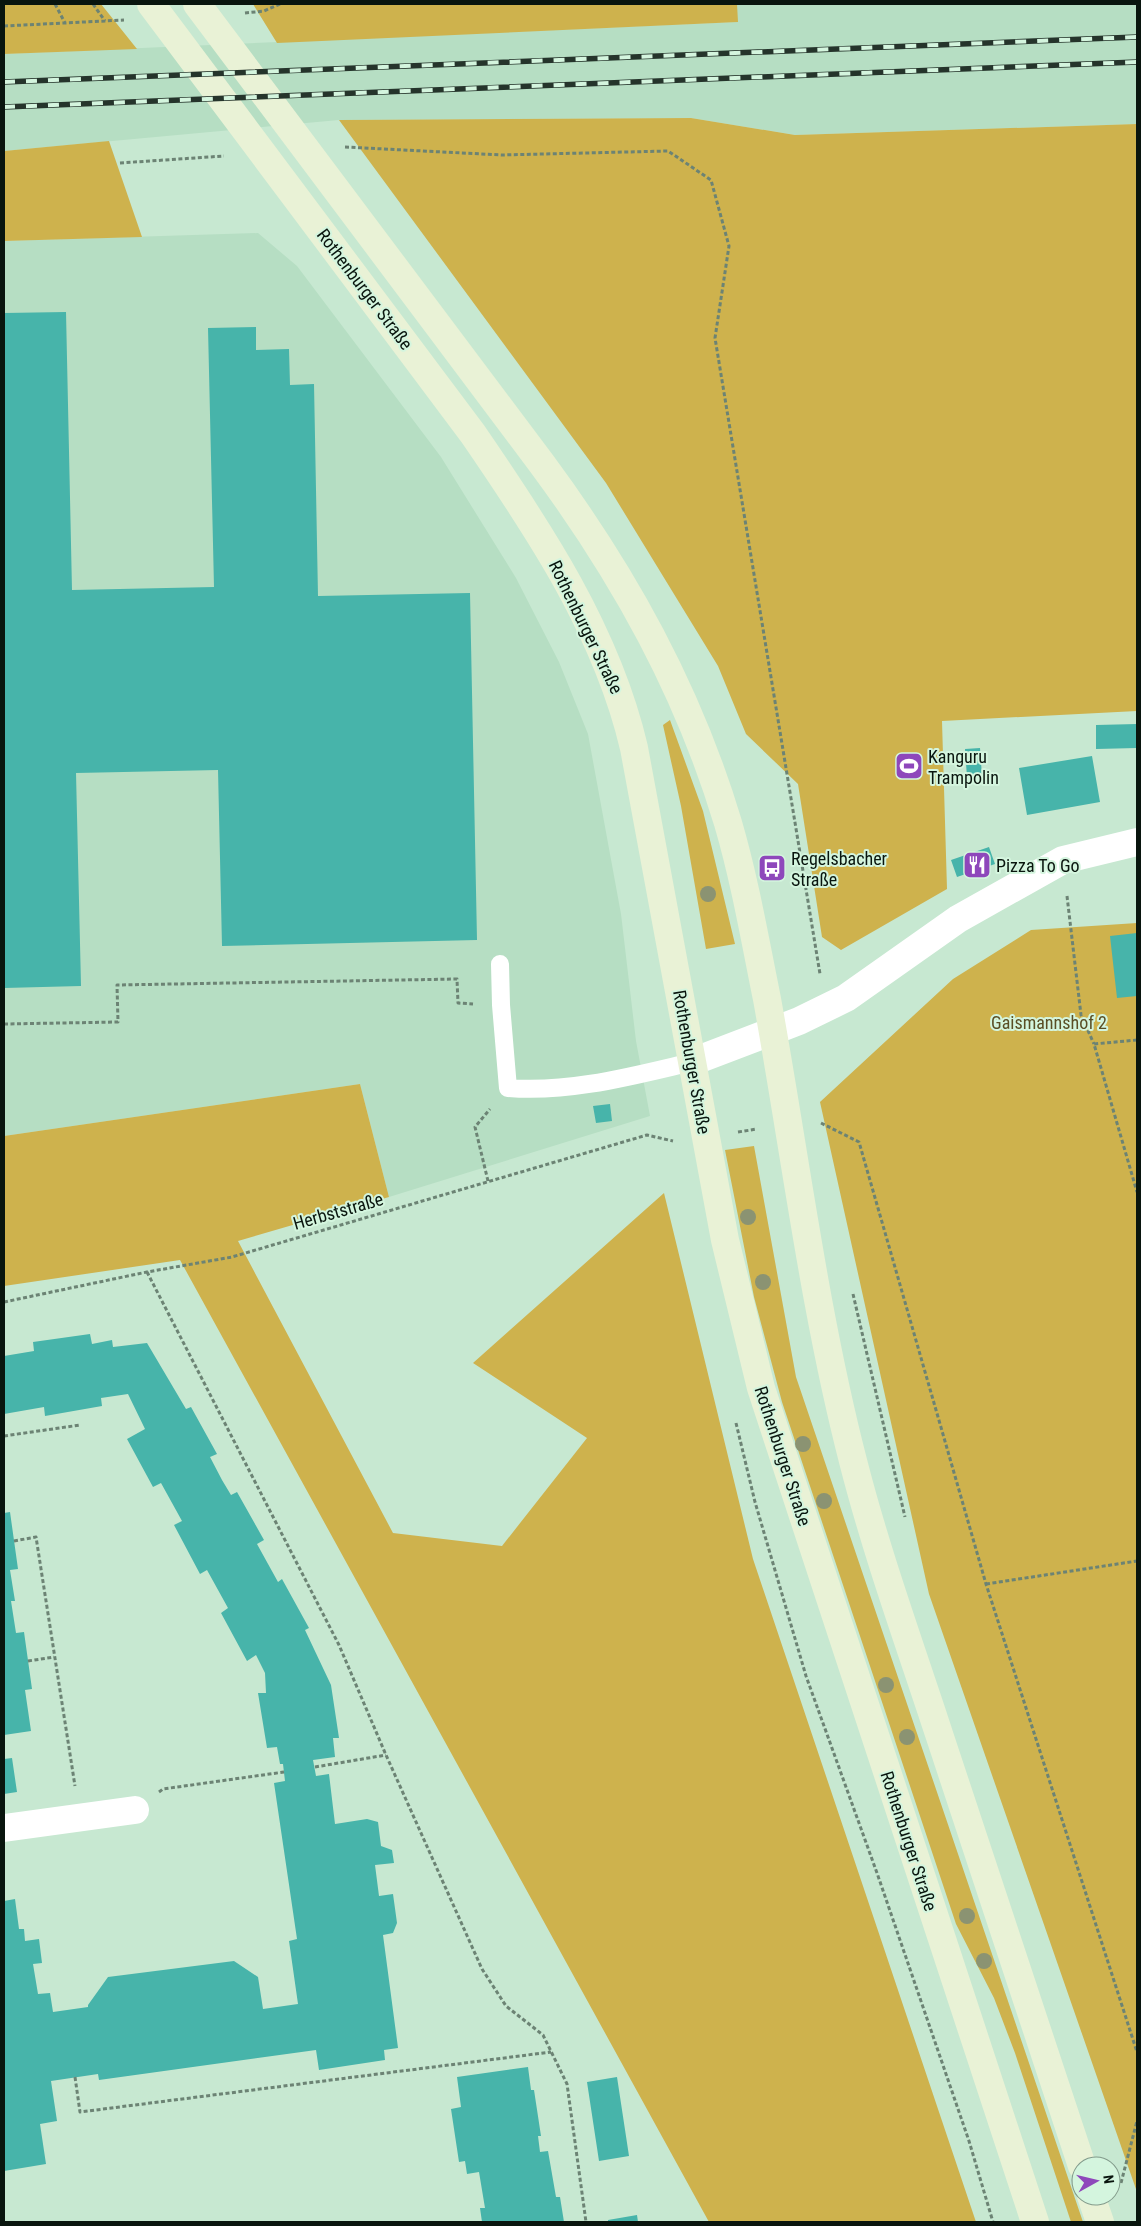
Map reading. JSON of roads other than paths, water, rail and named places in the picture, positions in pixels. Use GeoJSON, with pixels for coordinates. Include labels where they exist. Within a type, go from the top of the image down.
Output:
{"type":"FeatureCollection","features":[{"type":"Feature","properties":{"kind":"main road","name":"Rothenburger Straße"},"geometry":{"type":"LineString","coordinates":[[152,4],[473,434],[516,496],[565,579],[597,642],[623,706],[634,748],[736,1292],[775,1434],[1035,2222]]}},
{"type":"Feature","properties":{"kind":"main road","name":"Rothenburger Straße"},"geometry":{"type":"LineString","coordinates":[[197,4],[566,496],[617,574],[652,635],[695,728],[728,822],[750,912],[837,1390],[866,1507],[1079,2156]]}},
{"type":"Feature","properties":{"kind":"main road"},"geometry":{"type":"LineString","coordinates":[[1094,2206],[1100,2222]]}},
{"type":"Feature","properties":{"kind":"street"},"geometry":{"type":"LineString","coordinates":[[692,1062],[773,1032],[846,998],[958,919],[1063,860],[1137,842]]}},
{"type":"Feature","properties":{"kind":"street"},"geometry":{"type":"LineString","coordinates":[[4,1828],[80,1816],[135,1810]]}},
{"type":"Feature","properties":{"kind":"lane"},"geometry":{"type":"LineString","coordinates":[[500,964],[501,1005],[508,1088],[534,1090],[565,1088],[692,1062]]}},
{"type":"Feature","properties":{"kind":"railway"},"geometry":{"type":"LineString","coordinates":[[4,82],[1137,37]]}},
{"type":"Feature","properties":{"kind":"railway"},"geometry":{"type":"LineString","coordinates":[[4,107],[1137,62]]}},
{"type":"Feature","properties":{"kind":"place","name":"Kanguru Trampolin"},"geometry":{"type":"Point","coordinates":[909,766]}},
{"type":"Feature","properties":{"kind":"place","name":"Pizza To Go"},"geometry":{"type":"Point","coordinates":[977,865]}},
{"type":"Feature","properties":{"kind":"place","name":"Regelsbacher Straße"},"geometry":{"type":"Point","coordinates":[772,868]}},
{"type":"Feature","properties":{"kind":"park label","name":"Gaismannshof 2"},"geometry":{"type":"Point","coordinates":[1049,1022]}}]}
